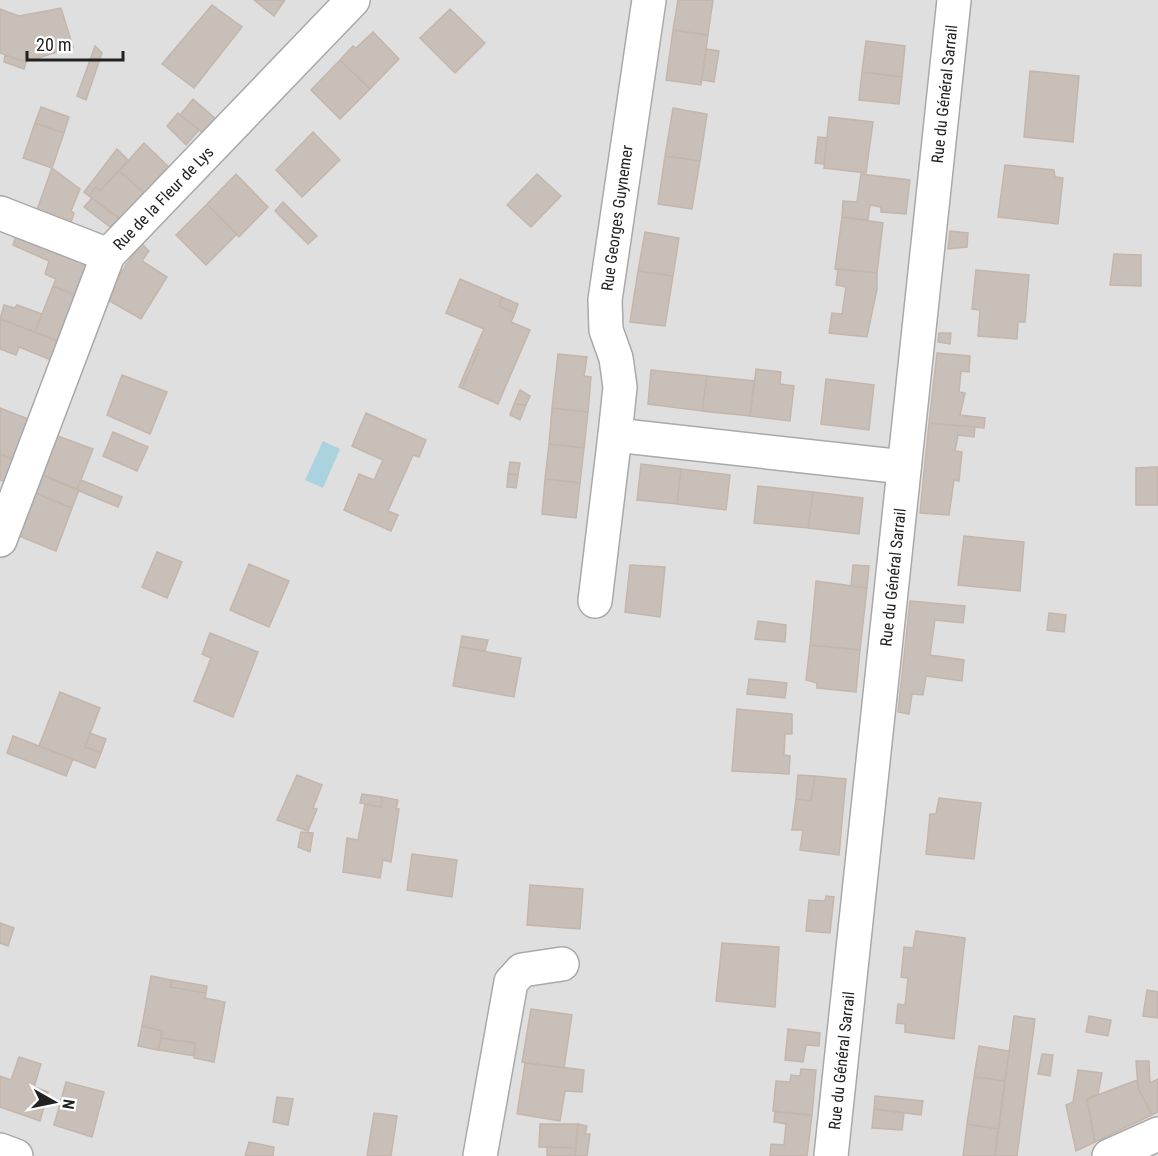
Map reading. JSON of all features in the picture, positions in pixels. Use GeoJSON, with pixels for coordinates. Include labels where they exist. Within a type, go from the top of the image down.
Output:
{"type":"FeatureCollection","features":[{"type":"Feature","properties":{"kind":"street","name":"Rue de la Fleur de Lys"},"geometry":{"type":"LineString","coordinates":[[0,540],[108,255],[353,0]]}},
{"type":"Feature","properties":{"kind":"street","name":"Rue Georges Guynemer"},"geometry":{"type":"LineString","coordinates":[[595,601],[620,387],[616,358],[606,330],[605,300],[649,0]]}},
{"type":"Feature","properties":{"kind":"street","name":"Rue du Général Sarrail"},"geometry":{"type":"LineString","coordinates":[[831,1156],[954,0]]}},
{"type":"Feature","properties":{"kind":"street"},"geometry":{"type":"LineString","coordinates":[[0,213],[108,255]]}},
{"type":"Feature","properties":{"kind":"street"},"geometry":{"type":"LineString","coordinates":[[615,435],[904,467]]}},
{"type":"Feature","properties":{"kind":"street"},"geometry":{"type":"LineString","coordinates":[[480,1156],[511,982],[522,970],[562,964]]}},
{"type":"Feature","properties":{"kind":"street"},"geometry":{"type":"LineString","coordinates":[[1109,1156],[1158,1134]]}},
{"type":"Feature","properties":{"kind":"street"},"geometry":{"type":"LineString","coordinates":[[0,1150],[16,1156]]}},
{"type":"Feature","properties":{"kind":"shaded area"},"geometry":{"type":"Polygon","coordinates":[[[0,0],[1158,0],[1158,1156],[0,1156],[0,0]]]}},
{"type":"Feature","properties":{"kind":"water"},"geometry":{"type":"Polygon","coordinates":[[[323,441],[340,449],[323,488],[305,480],[323,441]]]}},
{"type":"Feature","properties":{"kind":"building"},"geometry":{"type":"Polygon","coordinates":[[[254,0],[285,0],[274,16],[254,0]]]}},
{"type":"Feature","properties":{"kind":"building"},"geometry":{"type":"Polygon","coordinates":[[[678,0],[713,0],[708,35],[673,30],[678,0]]]}},
{"type":"Feature","properties":{"kind":"building"},"geometry":{"type":"Polygon","coordinates":[[[212,5],[242,27],[194,88],[162,64],[212,5]]]}},
{"type":"Feature","properties":{"kind":"building"},"geometry":{"type":"Polygon","coordinates":[[[61,8],[73,47],[26,62],[0,53],[0,9],[19,16],[61,8]]]}},
{"type":"Feature","properties":{"kind":"building"},"geometry":{"type":"Polygon","coordinates":[[[450,9],[485,43],[455,73],[420,38],[450,9]]]}},
{"type":"Feature","properties":{"kind":"building"},"geometry":{"type":"Polygon","coordinates":[[[673,30],[708,35],[701,85],[666,80],[673,30]]]}},
{"type":"Feature","properties":{"kind":"building"},"geometry":{"type":"Polygon","coordinates":[[[373,32],[399,59],[370,89],[340,60],[353,46],[356,48],[373,32]]]}},
{"type":"Feature","properties":{"kind":"building"},"geometry":{"type":"Polygon","coordinates":[[[866,41],[905,46],[902,77],[862,72],[866,41]]]}},
{"type":"Feature","properties":{"kind":"building"},"geometry":{"type":"Polygon","coordinates":[[[95,46],[102,53],[86,100],[77,96],[95,46]]]}},
{"type":"Feature","properties":{"kind":"building"},"geometry":{"type":"Polygon","coordinates":[[[706,49],[719,51],[714,82],[702,80],[706,49]]]}},
{"type":"Feature","properties":{"kind":"building"},"geometry":{"type":"Polygon","coordinates":[[[5,55],[26,62],[24,69],[4,62],[5,55]]]}},
{"type":"Feature","properties":{"kind":"building"},"geometry":{"type":"Polygon","coordinates":[[[340,60],[370,89],[340,119],[311,90],[340,60]]]}},
{"type":"Feature","properties":{"kind":"building"},"geometry":{"type":"Polygon","coordinates":[[[1030,71],[1079,76],[1073,142],[1024,137],[1030,71]]]}},
{"type":"Feature","properties":{"kind":"building"},"geometry":{"type":"Polygon","coordinates":[[[862,72],[902,77],[899,104],[859,100],[862,72]]]}},
{"type":"Feature","properties":{"kind":"building"},"geometry":{"type":"Polygon","coordinates":[[[193,99],[216,119],[203,133],[180,115],[193,99]]]}},
{"type":"Feature","properties":{"kind":"building"},"geometry":{"type":"Polygon","coordinates":[[[41,107],[69,117],[64,133],[35,123],[41,107]]]}},
{"type":"Feature","properties":{"kind":"building"},"geometry":{"type":"Polygon","coordinates":[[[673,108],[707,114],[700,161],[665,156],[673,108]]]}},
{"type":"Feature","properties":{"kind":"building"},"geometry":{"type":"Polygon","coordinates":[[[178,113],[199,130],[186,145],[167,126],[178,113]]]}},
{"type":"Feature","properties":{"kind":"building"},"geometry":{"type":"Polygon","coordinates":[[[829,117],[873,122],[866,173],[824,168],[829,117]]]}},
{"type":"Feature","properties":{"kind":"building"},"geometry":{"type":"Polygon","coordinates":[[[35,123],[64,133],[52,168],[23,158],[35,123]]]}},
{"type":"Feature","properties":{"kind":"building"},"geometry":{"type":"Polygon","coordinates":[[[313,132],[340,160],[302,197],[276,170],[313,132]]]}},
{"type":"Feature","properties":{"kind":"building"},"geometry":{"type":"Polygon","coordinates":[[[818,137],[827,138],[824,164],[815,163],[818,137]]]}},
{"type":"Feature","properties":{"kind":"building"},"geometry":{"type":"Polygon","coordinates":[[[144,143],[170,168],[146,194],[119,171],[144,143]]]}},
{"type":"Feature","properties":{"kind":"building"},"geometry":{"type":"Polygon","coordinates":[[[117,149],[128,160],[100,191],[96,187],[89,196],[84,192],[117,149]]]}},
{"type":"Feature","properties":{"kind":"building"},"geometry":{"type":"Polygon","coordinates":[[[665,156],[700,161],[692,209],[658,204],[665,156]]]}},
{"type":"Feature","properties":{"kind":"building"},"geometry":{"type":"Polygon","coordinates":[[[1005,165],[1054,170],[1055,177],[1063,178],[1058,224],[998,217],[1005,165]]]}},
{"type":"Feature","properties":{"kind":"building"},"geometry":{"type":"Polygon","coordinates":[[[52,168],[80,189],[71,211],[74,213],[68,232],[34,218],[52,168]]]}},
{"type":"Feature","properties":{"kind":"building"},"geometry":{"type":"Polygon","coordinates":[[[119,171],[146,194],[122,220],[89,196],[96,187],[100,191],[119,171]]]}},
{"type":"Feature","properties":{"kind":"building"},"geometry":{"type":"Polygon","coordinates":[[[236,174],[268,207],[239,237],[207,204],[236,174]]]}},
{"type":"Feature","properties":{"kind":"building"},"geometry":{"type":"Polygon","coordinates":[[[537,174],[561,196],[531,227],[507,205],[537,174]]]}},
{"type":"Feature","properties":{"kind":"building"},"geometry":{"type":"Polygon","coordinates":[[[861,174],[910,180],[906,214],[881,212],[881,207],[870,205],[868,220],[842,217],[843,201],[857,202],[861,174]]]}},
{"type":"Feature","properties":{"kind":"building"},"geometry":{"type":"Polygon","coordinates":[[[92,198],[119,219],[110,227],[84,207],[92,198]]]}},
{"type":"Feature","properties":{"kind":"building"},"geometry":{"type":"Polygon","coordinates":[[[283,202],[317,236],[308,244],[275,211],[283,202]]]}},
{"type":"Feature","properties":{"kind":"building"},"geometry":{"type":"Polygon","coordinates":[[[207,204],[237,234],[206,265],[176,235],[207,204]]]}},
{"type":"Feature","properties":{"kind":"building"},"geometry":{"type":"Polygon","coordinates":[[[842,217],[883,223],[877,273],[835,269],[842,217]]]}},
{"type":"Feature","properties":{"kind":"building"},"geometry":{"type":"Polygon","coordinates":[[[18,229],[90,257],[75,295],[53,286],[56,279],[45,274],[49,261],[13,245],[18,229]]]}},
{"type":"Feature","properties":{"kind":"building"},"geometry":{"type":"Polygon","coordinates":[[[950,231],[968,233],[967,247],[948,249],[950,231]]]}},
{"type":"Feature","properties":{"kind":"building"},"geometry":{"type":"Polygon","coordinates":[[[645,232],[679,238],[673,276],[638,271],[645,232]]]}},
{"type":"Feature","properties":{"kind":"building"},"geometry":{"type":"Polygon","coordinates":[[[142,244],[149,251],[142,261],[167,277],[141,319],[106,299],[126,265],[142,244]]]}},
{"type":"Feature","properties":{"kind":"building"},"geometry":{"type":"Polygon","coordinates":[[[1114,254],[1141,255],[1141,286],[1110,285],[1114,254]]]}},
{"type":"Feature","properties":{"kind":"building"},"geometry":{"type":"Polygon","coordinates":[[[838,269],[877,273],[877,289],[867,337],[829,333],[832,313],[842,314],[846,287],[836,285],[838,269]]]}},
{"type":"Feature","properties":{"kind":"building"},"geometry":{"type":"Polygon","coordinates":[[[976,270],[1029,275],[1025,322],[1018,322],[1017,339],[978,336],[980,310],[972,309],[976,270]]]}},
{"type":"Feature","properties":{"kind":"building"},"geometry":{"type":"Polygon","coordinates":[[[638,271],[673,276],[665,326],[630,322],[638,271]]]}},
{"type":"Feature","properties":{"kind":"building"},"geometry":{"type":"Polygon","coordinates":[[[460,279],[502,297],[499,306],[515,313],[511,322],[530,330],[498,404],[462,388],[479,350],[475,349],[484,329],[446,313],[460,279]]]}},
{"type":"Feature","properties":{"kind":"building"},"geometry":{"type":"Polygon","coordinates":[[[53,286],[75,295],[58,341],[35,332],[53,286]]]}},
{"type":"Feature","properties":{"kind":"building"},"geometry":{"type":"Polygon","coordinates":[[[502,297],[518,304],[515,313],[499,306],[502,297]]]}},
{"type":"Feature","properties":{"kind":"building"},"geometry":{"type":"Polygon","coordinates":[[[4,305],[15,308],[17,305],[42,314],[35,332],[0,319],[4,305]]]}},
{"type":"Feature","properties":{"kind":"building"},"geometry":{"type":"Polygon","coordinates":[[[0,319],[58,341],[51,360],[19,347],[16,355],[0,349],[0,319]]]}},
{"type":"Feature","properties":{"kind":"building"},"geometry":{"type":"Polygon","coordinates":[[[939,333],[951,333],[950,344],[938,342],[939,333]]]}},
{"type":"Feature","properties":{"kind":"building"},"geometry":{"type":"Polygon","coordinates":[[[475,349],[479,350],[462,388],[459,387],[475,349]]]}},
{"type":"Feature","properties":{"kind":"building"},"geometry":{"type":"Polygon","coordinates":[[[937,353],[970,356],[969,372],[961,371],[959,392],[965,393],[960,415],[985,418],[984,428],[929,423],[937,353]]]}},
{"type":"Feature","properties":{"kind":"building"},"geometry":{"type":"Polygon","coordinates":[[[558,354],[587,357],[584,376],[591,377],[588,412],[552,408],[558,354]]]}},
{"type":"Feature","properties":{"kind":"building"},"geometry":{"type":"Polygon","coordinates":[[[756,369],[781,372],[780,384],[794,386],[790,421],[750,416],[756,369]]]}},
{"type":"Feature","properties":{"kind":"building"},"geometry":{"type":"Polygon","coordinates":[[[651,370],[707,376],[702,411],[648,404],[651,370]]]}},
{"type":"Feature","properties":{"kind":"building"},"geometry":{"type":"Polygon","coordinates":[[[122,375],[167,392],[150,434],[107,415],[122,375]]]}},
{"type":"Feature","properties":{"kind":"building"},"geometry":{"type":"Polygon","coordinates":[[[707,376],[754,381],[750,416],[702,411],[707,376]]]}},
{"type":"Feature","properties":{"kind":"building"},"geometry":{"type":"Polygon","coordinates":[[[826,379],[874,385],[869,430],[821,424],[826,379]]]}},
{"type":"Feature","properties":{"kind":"building"},"geometry":{"type":"Polygon","coordinates":[[[520,390],[530,396],[526,405],[514,404],[520,390]]]}},
{"type":"Feature","properties":{"kind":"building"},"geometry":{"type":"Polygon","coordinates":[[[514,404],[526,405],[520,420],[510,415],[514,404]]]}},
{"type":"Feature","properties":{"kind":"building"},"geometry":{"type":"Polygon","coordinates":[[[0,408],[28,419],[13,460],[0,454],[0,408]]]}},
{"type":"Feature","properties":{"kind":"building"},"geometry":{"type":"Polygon","coordinates":[[[552,408],[588,412],[584,448],[549,444],[552,408]]]}},
{"type":"Feature","properties":{"kind":"building"},"geometry":{"type":"Polygon","coordinates":[[[366,413],[426,440],[419,457],[413,455],[388,511],[398,515],[391,531],[344,510],[359,474],[374,480],[383,460],[352,446],[366,413]]]}},
{"type":"Feature","properties":{"kind":"building"},"geometry":{"type":"Polygon","coordinates":[[[929,423],[975,427],[974,437],[958,435],[955,451],[962,452],[959,481],[954,480],[949,515],[920,513],[929,423]]]}},
{"type":"Feature","properties":{"kind":"building"},"geometry":{"type":"Polygon","coordinates":[[[113,432],[148,447],[137,471],[103,456],[113,432]]]}},
{"type":"Feature","properties":{"kind":"building"},"geometry":{"type":"Polygon","coordinates":[[[55,435],[93,449],[77,490],[40,474],[55,435]]]}},
{"type":"Feature","properties":{"kind":"building"},"geometry":{"type":"Polygon","coordinates":[[[549,444],[584,448],[580,483],[545,479],[549,444]]]}},
{"type":"Feature","properties":{"kind":"building"},"geometry":{"type":"Polygon","coordinates":[[[0,454],[13,460],[5,482],[0,480],[0,454]]]}},
{"type":"Feature","properties":{"kind":"building"},"geometry":{"type":"Polygon","coordinates":[[[510,462],[520,463],[518,475],[508,474],[510,462]]]}},
{"type":"Feature","properties":{"kind":"building"},"geometry":{"type":"Polygon","coordinates":[[[641,464],[681,469],[677,504],[637,500],[641,464]]]}},
{"type":"Feature","properties":{"kind":"building"},"geometry":{"type":"Polygon","coordinates":[[[1158,467],[1158,505],[1136,505],[1136,468],[1158,467]]]}},
{"type":"Feature","properties":{"kind":"building"},"geometry":{"type":"Polygon","coordinates":[[[681,469],[730,475],[726,510],[677,504],[681,469]]]}},
{"type":"Feature","properties":{"kind":"building"},"geometry":{"type":"Polygon","coordinates":[[[40,474],[79,490],[72,508],[33,492],[40,474]]]}},
{"type":"Feature","properties":{"kind":"building"},"geometry":{"type":"Polygon","coordinates":[[[508,474],[518,475],[516,488],[507,487],[508,474]]]}},
{"type":"Feature","properties":{"kind":"building"},"geometry":{"type":"Polygon","coordinates":[[[545,479],[580,483],[576,518],[542,514],[545,479]]]}},
{"type":"Feature","properties":{"kind":"building"},"geometry":{"type":"Polygon","coordinates":[[[81,480],[122,497],[118,507],[77,490],[81,480]]]}},
{"type":"Feature","properties":{"kind":"building"},"geometry":{"type":"Polygon","coordinates":[[[758,486],[813,492],[808,528],[754,523],[758,486]]]}},
{"type":"Feature","properties":{"kind":"building"},"geometry":{"type":"Polygon","coordinates":[[[33,492],[72,508],[56,551],[17,535],[33,492]]]}},
{"type":"Feature","properties":{"kind":"building"},"geometry":{"type":"Polygon","coordinates":[[[813,492],[863,498],[859,534],[808,528],[813,492]]]}},
{"type":"Feature","properties":{"kind":"building"},"geometry":{"type":"Polygon","coordinates":[[[964,536],[1024,542],[1020,591],[958,585],[964,536]]]}},
{"type":"Feature","properties":{"kind":"building"},"geometry":{"type":"Polygon","coordinates":[[[157,552],[182,562],[167,598],[142,587],[157,552]]]}},
{"type":"Feature","properties":{"kind":"building"},"geometry":{"type":"Polygon","coordinates":[[[249,564],[289,581],[269,627],[230,610],[249,564]]]}},
{"type":"Feature","properties":{"kind":"building"},"geometry":{"type":"Polygon","coordinates":[[[630,565],[665,567],[660,617],[625,612],[630,565]]]}},
{"type":"Feature","properties":{"kind":"building"},"geometry":{"type":"Polygon","coordinates":[[[853,565],[869,566],[867,588],[851,586],[853,565]]]}},
{"type":"Feature","properties":{"kind":"building"},"geometry":{"type":"Polygon","coordinates":[[[816,581],[867,588],[860,650],[810,645],[816,581]]]}},
{"type":"Feature","properties":{"kind":"building"},"geometry":{"type":"Polygon","coordinates":[[[910,601],[965,606],[963,623],[935,620],[930,655],[964,660],[962,681],[926,676],[923,695],[912,694],[909,714],[898,712],[910,601]]]}},
{"type":"Feature","properties":{"kind":"building"},"geometry":{"type":"Polygon","coordinates":[[[1049,613],[1066,615],[1064,632],[1047,630],[1049,613]]]}},
{"type":"Feature","properties":{"kind":"building"},"geometry":{"type":"Polygon","coordinates":[[[758,621],[786,625],[785,642],[755,639],[758,621]]]}},
{"type":"Feature","properties":{"kind":"building"},"geometry":{"type":"Polygon","coordinates":[[[210,633],[258,652],[233,717],[194,701],[211,658],[202,654],[210,633]]]}},
{"type":"Feature","properties":{"kind":"building"},"geometry":{"type":"Polygon","coordinates":[[[462,636],[488,640],[485,651],[460,647],[462,636]]]}},
{"type":"Feature","properties":{"kind":"building"},"geometry":{"type":"Polygon","coordinates":[[[810,645],[860,650],[856,692],[817,688],[817,683],[806,680],[810,645]]]}},
{"type":"Feature","properties":{"kind":"building"},"geometry":{"type":"Polygon","coordinates":[[[460,647],[521,658],[514,697],[453,686],[460,647]]]}},
{"type":"Feature","properties":{"kind":"building"},"geometry":{"type":"Polygon","coordinates":[[[749,679],[787,683],[785,698],[747,694],[749,679]]]}},
{"type":"Feature","properties":{"kind":"building"},"geometry":{"type":"Polygon","coordinates":[[[60,692],[100,708],[85,747],[101,753],[95,768],[39,746],[60,692]]]}},
{"type":"Feature","properties":{"kind":"building"},"geometry":{"type":"Polygon","coordinates":[[[737,709],[792,714],[792,734],[785,734],[784,755],[790,756],[789,774],[732,771],[737,709]]]}},
{"type":"Feature","properties":{"kind":"building"},"geometry":{"type":"Polygon","coordinates":[[[90,733],[106,739],[101,753],[85,747],[90,733]]]}},
{"type":"Feature","properties":{"kind":"building"},"geometry":{"type":"Polygon","coordinates":[[[13,736],[73,759],[66,776],[7,753],[13,736]]]}},
{"type":"Feature","properties":{"kind":"building"},"geometry":{"type":"Polygon","coordinates":[[[297,775],[322,785],[313,808],[317,809],[308,831],[277,820],[297,775]]]}},
{"type":"Feature","properties":{"kind":"building"},"geometry":{"type":"Polygon","coordinates":[[[798,775],[815,776],[811,801],[796,799],[798,775]]]}},
{"type":"Feature","properties":{"kind":"building"},"geometry":{"type":"Polygon","coordinates":[[[815,776],[846,779],[839,855],[800,850],[803,830],[792,830],[796,799],[811,801],[815,776]]]}},
{"type":"Feature","properties":{"kind":"building"},"geometry":{"type":"Polygon","coordinates":[[[362,794],[382,797],[381,807],[360,803],[362,794]]]}},
{"type":"Feature","properties":{"kind":"building"},"geometry":{"type":"Polygon","coordinates":[[[382,797],[398,800],[396,809],[399,809],[391,862],[383,860],[380,878],[343,872],[347,838],[358,840],[365,804],[381,807],[382,797]]]}},
{"type":"Feature","properties":{"kind":"building"},"geometry":{"type":"Polygon","coordinates":[[[939,798],[981,803],[974,859],[926,854],[930,814],[936,814],[939,798]]]}},
{"type":"Feature","properties":{"kind":"building"},"geometry":{"type":"Polygon","coordinates":[[[301,832],[313,833],[310,852],[298,847],[301,832]]]}},
{"type":"Feature","properties":{"kind":"building"},"geometry":{"type":"Polygon","coordinates":[[[412,854],[457,860],[452,897],[407,890],[412,854]]]}},
{"type":"Feature","properties":{"kind":"building"},"geometry":{"type":"Polygon","coordinates":[[[530,885],[583,889],[580,929],[527,925],[530,885]]]}},
{"type":"Feature","properties":{"kind":"building"},"geometry":{"type":"Polygon","coordinates":[[[826,896],[834,897],[830,933],[806,931],[809,900],[825,901],[826,896]]]}},
{"type":"Feature","properties":{"kind":"building"},"geometry":{"type":"Polygon","coordinates":[[[0,923],[14,928],[8,946],[0,943],[0,923]]]}},
{"type":"Feature","properties":{"kind":"building"},"geometry":{"type":"Polygon","coordinates":[[[916,931],[965,938],[954,1039],[905,1032],[905,1024],[896,1023],[898,1004],[905,1005],[908,978],[901,977],[904,947],[913,948],[916,931]]]}},
{"type":"Feature","properties":{"kind":"building"},"geometry":{"type":"Polygon","coordinates":[[[722,943],[779,947],[775,1007],[716,1001],[722,943]]]}},
{"type":"Feature","properties":{"kind":"building"},"geometry":{"type":"Polygon","coordinates":[[[151,976],[172,980],[170,987],[206,993],[205,998],[225,1002],[214,1062],[194,1058],[195,1043],[161,1038],[162,1031],[142,1026],[151,976]]]}},
{"type":"Feature","properties":{"kind":"building"},"geometry":{"type":"Polygon","coordinates":[[[172,980],[207,986],[206,993],[170,987],[172,980]]]}},
{"type":"Feature","properties":{"kind":"building"},"geometry":{"type":"Polygon","coordinates":[[[1147,990],[1158,992],[1158,1018],[1143,1016],[1147,990]]]}},
{"type":"Feature","properties":{"kind":"building"},"geometry":{"type":"Polygon","coordinates":[[[531,1009],[572,1015],[564,1068],[522,1062],[531,1009]]]}},
{"type":"Feature","properties":{"kind":"building"},"geometry":{"type":"Polygon","coordinates":[[[1014,1016],[1035,1019],[1017,1156],[995,1156],[1014,1016]]]}},
{"type":"Feature","properties":{"kind":"building"},"geometry":{"type":"Polygon","coordinates":[[[1089,1016],[1111,1020],[1108,1036],[1086,1032],[1089,1016]]]}},
{"type":"Feature","properties":{"kind":"building"},"geometry":{"type":"Polygon","coordinates":[[[142,1026],[162,1031],[158,1050],[138,1046],[142,1026]]]}},
{"type":"Feature","properties":{"kind":"building"},"geometry":{"type":"Polygon","coordinates":[[[788,1029],[820,1033],[819,1046],[806,1045],[803,1062],[785,1060],[788,1029]]]}},
{"type":"Feature","properties":{"kind":"building"},"geometry":{"type":"Polygon","coordinates":[[[161,1038],[195,1043],[194,1056],[158,1050],[161,1038]]]}},
{"type":"Feature","properties":{"kind":"building"},"geometry":{"type":"Polygon","coordinates":[[[979,1046],[1009,1051],[1005,1081],[974,1077],[979,1046]]]}},
{"type":"Feature","properties":{"kind":"building"},"geometry":{"type":"Polygon","coordinates":[[[1042,1054],[1053,1055],[1050,1076],[1038,1074],[1042,1054]]]}},
{"type":"Feature","properties":{"kind":"building"},"geometry":{"type":"Polygon","coordinates":[[[19,1057],[41,1064],[34,1087],[48,1092],[40,1121],[0,1107],[0,1076],[11,1080],[19,1057]]]}},
{"type":"Feature","properties":{"kind":"building"},"geometry":{"type":"Polygon","coordinates":[[[1136,1061],[1149,1061],[1150,1083],[1158,1079],[1158,1112],[1152,1115],[1138,1088],[1136,1061]]]}},
{"type":"Feature","properties":{"kind":"building"},"geometry":{"type":"Polygon","coordinates":[[[525,1063],[584,1070],[582,1092],[565,1091],[560,1121],[517,1114],[525,1063]]]}},
{"type":"Feature","properties":{"kind":"building"},"geometry":{"type":"Polygon","coordinates":[[[801,1069],[816,1070],[812,1115],[773,1111],[776,1081],[790,1082],[791,1075],[800,1076],[801,1069]]]}},
{"type":"Feature","properties":{"kind":"building"},"geometry":{"type":"Polygon","coordinates":[[[1078,1070],[1102,1073],[1098,1094],[1087,1099],[1095,1142],[1076,1151],[1066,1105],[1073,1102],[1078,1070]]]}},
{"type":"Feature","properties":{"kind":"building"},"geometry":{"type":"Polygon","coordinates":[[[974,1077],[1005,1081],[998,1129],[967,1124],[974,1077]]]}},
{"type":"Feature","properties":{"kind":"building"},"geometry":{"type":"Polygon","coordinates":[[[1137,1080],[1138,1088],[1152,1115],[1095,1142],[1087,1099],[1137,1080]]]}},
{"type":"Feature","properties":{"kind":"building"},"geometry":{"type":"Polygon","coordinates":[[[66,1082],[104,1092],[92,1137],[54,1125],[66,1082]]]}},
{"type":"Feature","properties":{"kind":"building"},"geometry":{"type":"Polygon","coordinates":[[[875,1096],[923,1101],[921,1115],[874,1109],[875,1096]]]}},
{"type":"Feature","properties":{"kind":"building"},"geometry":{"type":"Polygon","coordinates":[[[277,1097],[293,1099],[288,1125],[273,1122],[277,1097]]]}},
{"type":"Feature","properties":{"kind":"building"},"geometry":{"type":"Polygon","coordinates":[[[874,1109],[904,1113],[902,1130],[872,1128],[874,1109]]]}},
{"type":"Feature","properties":{"kind":"building"},"geometry":{"type":"Polygon","coordinates":[[[775,1112],[812,1115],[807,1156],[770,1156],[771,1144],[784,1145],[786,1124],[774,1122],[775,1112]]]}},
{"type":"Feature","properties":{"kind":"building"},"geometry":{"type":"Polygon","coordinates":[[[374,1113],[397,1116],[391,1156],[367,1156],[374,1113]]]}},
{"type":"Feature","properties":{"kind":"building"},"geometry":{"type":"Polygon","coordinates":[[[540,1124],[578,1124],[576,1148],[539,1147],[540,1124]]]}},
{"type":"Feature","properties":{"kind":"building"},"geometry":{"type":"Polygon","coordinates":[[[578,1124],[587,1126],[585,1134],[590,1134],[587,1156],[575,1156],[578,1124]]]}},
{"type":"Feature","properties":{"kind":"building"},"geometry":{"type":"Polygon","coordinates":[[[967,1124],[998,1129],[995,1156],[963,1156],[967,1124]]]}},
{"type":"Feature","properties":{"kind":"building"},"geometry":{"type":"Polygon","coordinates":[[[249,1142],[274,1147],[273,1156],[245,1156],[249,1142]]]}},
{"type":"Feature","properties":{"kind":"building"},"geometry":{"type":"Polygon","coordinates":[[[547,1147],[576,1148],[575,1156],[547,1156],[547,1147]]]}}]}
